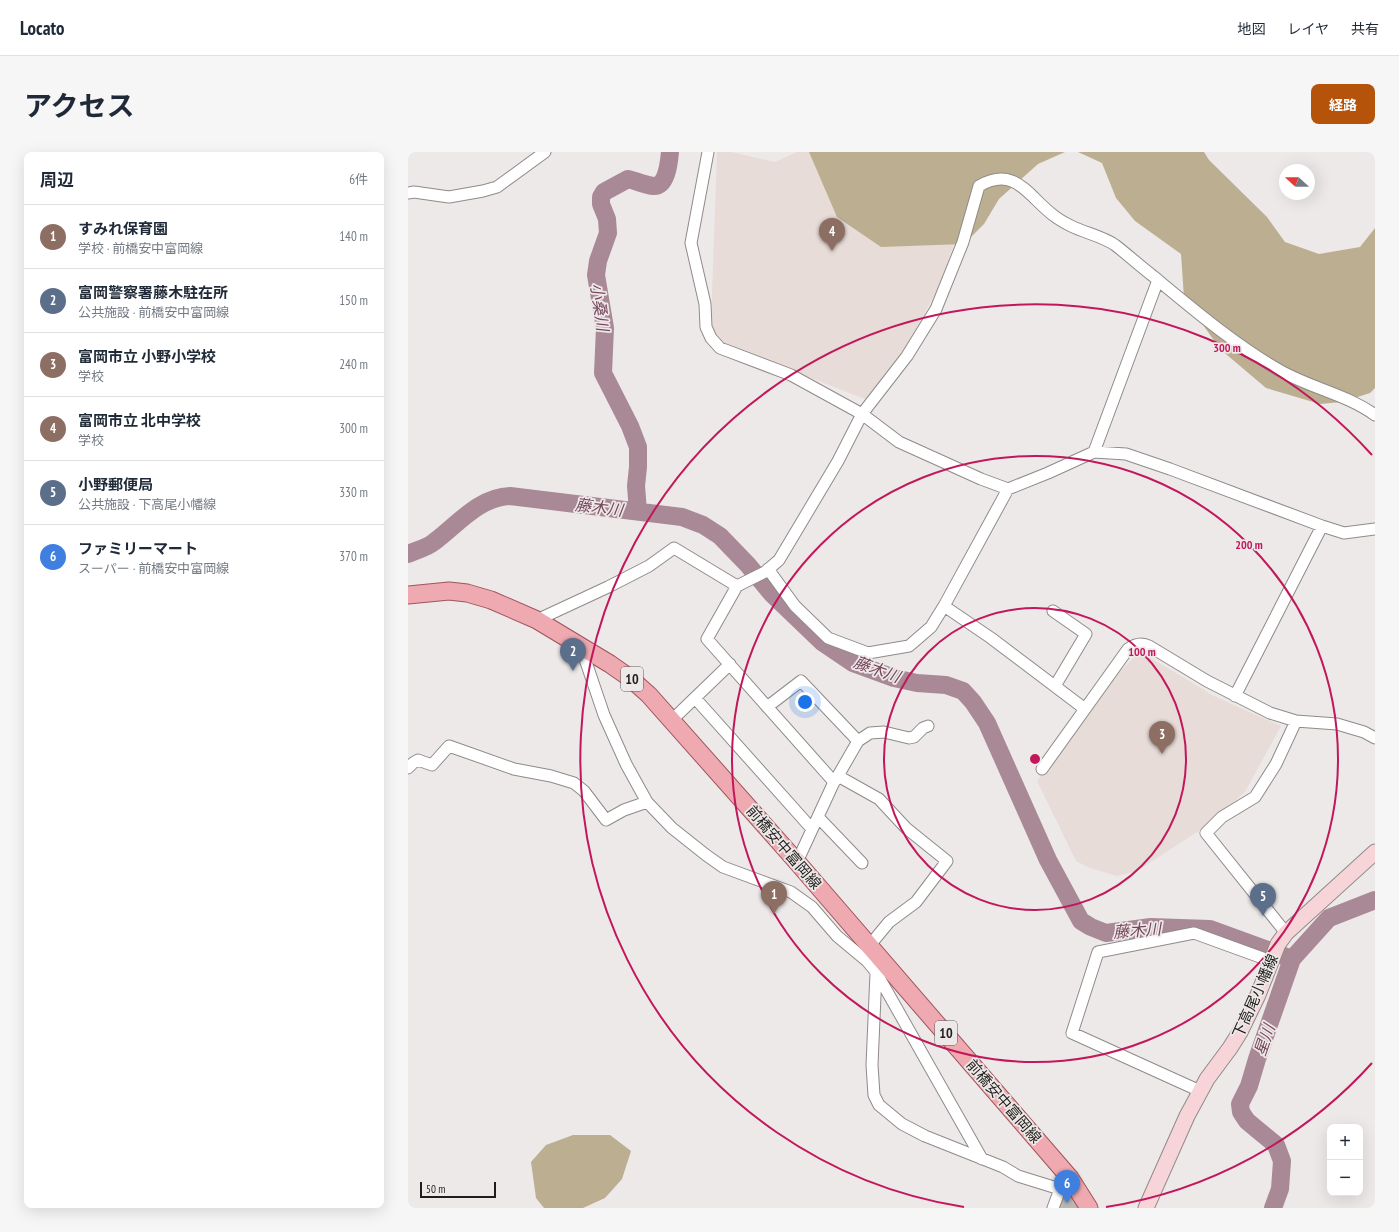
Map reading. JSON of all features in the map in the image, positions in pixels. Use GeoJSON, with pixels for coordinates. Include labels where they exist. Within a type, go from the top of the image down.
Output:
{"type":"FeatureCollection","features":[{"type":"Feature","properties":{"kind":"main road","name":"前橋安中富岡線"},"geometry":{"type":"LineString","coordinates":[[408,595],[449,591],[467,593],[491,600],[536,620],[610,664],[630,678],[649,695],[870,945],[881,968],[1070,1178],[1089,1208]]}},
{"type":"Feature","properties":{"kind":"main road","name":"下高尾小幡線"},"geometry":{"type":"LineString","coordinates":[[1146,1208],[1187,1116],[1207,1079],[1240,1032],[1258,995],[1277,949],[1375,852]]}},
{"type":"Feature","properties":{"kind":"street"},"geometry":{"type":"LineString","coordinates":[[408,193],[414,192],[448,197],[497,187],[545,152]]}},
{"type":"Feature","properties":{"kind":"street"},"geometry":{"type":"LineString","coordinates":[[708,152],[691,243],[705,304],[705,322],[708,332],[720,348],[791,375],[862,414],[899,442],[981,479],[1008,489]]}},
{"type":"Feature","properties":{"kind":"street"},"geometry":{"type":"LineString","coordinates":[[870,945],[889,922],[916,902],[947,861],[906,828],[879,799],[836,779],[767,707],[707,639],[737,586],[766,570],[779,560],[838,461],[862,414],[907,356],[936,309],[963,242],[979,186],[986,182],[1000,179],[1014,182],[1022,186],[1053,215],[1071,226],[1114,244],[1203,317],[1252,353],[1279,370],[1297,379],[1362,405],[1375,415]]}},
{"type":"Feature","properties":{"kind":"street"},"geometry":{"type":"LineString","coordinates":[[1094,452],[1158,280]]}},
{"type":"Feature","properties":{"kind":"street"},"geometry":{"type":"LineString","coordinates":[[766,570],[795,606],[828,638],[868,653],[909,646],[931,627],[1008,489],[1094,452],[1126,454],[1344,533],[1375,529]]}},
{"type":"Feature","properties":{"kind":"street"},"geometry":{"type":"LineString","coordinates":[[1235,696],[1322,526]]}},
{"type":"Feature","properties":{"kind":"street"},"geometry":{"type":"LineString","coordinates":[[536,620],[608,588],[649,566],[674,548],[737,586]]}},
{"type":"Feature","properties":{"kind":"street"},"geometry":{"type":"LineString","coordinates":[[944,606],[991,638],[1085,709]]}},
{"type":"Feature","properties":{"kind":"street"},"geometry":{"type":"LineString","coordinates":[[1053,612],[1086,634],[1055,686]]}},
{"type":"Feature","properties":{"kind":"street"},"geometry":{"type":"LineString","coordinates":[[1042,769],[1128,649],[1136,644],[1149,646],[1235,696],[1270,713],[1296,721],[1337,724],[1364,732],[1375,738]]}},
{"type":"Feature","properties":{"kind":"street"},"geometry":{"type":"LineString","coordinates":[[579,646],[604,714],[626,764],[647,802],[672,828],[723,867],[791,892],[812,907],[837,936],[867,962],[881,968],[982,1159]]}},
{"type":"Feature","properties":{"kind":"street"},"geometry":{"type":"LineString","coordinates":[[672,720],[730,664]]}},
{"type":"Feature","properties":{"kind":"street"},"geometry":{"type":"LineString","coordinates":[[767,707],[801,681],[858,740]]}},
{"type":"Feature","properties":{"kind":"street"},"geometry":{"type":"LineString","coordinates":[[695,698],[812,829]]}},
{"type":"Feature","properties":{"kind":"street"},"geometry":{"type":"LineString","coordinates":[[1277,949],[1206,833],[1222,817],[1256,797],[1276,764],[1296,721]]}},
{"type":"Feature","properties":{"kind":"street"},"geometry":{"type":"LineString","coordinates":[[798,862],[836,779],[858,740],[870,732],[884,732],[909,738],[914,737],[923,728],[928,726]]}},
{"type":"Feature","properties":{"kind":"street"},"geometry":{"type":"LineString","coordinates":[[408,768],[418,760],[432,765],[449,746],[514,769],[550,776],[574,783],[584,791],[606,820],[624,810],[647,802]]}},
{"type":"Feature","properties":{"kind":"street"},"geometry":{"type":"LineString","coordinates":[[818,817],[862,863]]}},
{"type":"Feature","properties":{"kind":"street"},"geometry":{"type":"LineString","coordinates":[[1200,1091],[1072,1032],[1098,952],[1194,933],[1277,949]]}},
{"type":"Feature","properties":{"kind":"street"},"geometry":{"type":"LineString","coordinates":[[881,968],[872,1065],[874,1095],[879,1105],[902,1124],[925,1136],[1003,1167],[1018,1176],[1060,1190],[1077,1189]]}},
{"type":"Feature","properties":{"kind":"street"},"geometry":{"type":"LineString","coordinates":[[1053,1208],[1060,1190]]}},
{"type":"Feature","properties":{"kind":"shaded area"},"geometry":{"type":"Polygon","coordinates":[[[717,152],[732,152],[775,162],[797,152],[812,152],[963,217],[940,285],[877,407],[865,399],[722,343],[714,335],[711,323],[717,152]]]}},
{"type":"Feature","properties":{"kind":"shaded area"},"geometry":{"type":"Polygon","coordinates":[[[809,152],[1065,152],[1038,164],[999,199],[984,224],[964,244],[881,247],[837,217],[809,152]]]}},
{"type":"Feature","properties":{"kind":"shaded area"},"geometry":{"type":"Polygon","coordinates":[[[1078,152],[1204,152],[1209,160],[1267,217],[1285,242],[1319,254],[1360,247],[1375,228],[1375,388],[1370,393],[1342,402],[1320,404],[1266,388],[1220,349],[1184,298],[1181,254],[1135,221],[1116,198],[1102,163],[1078,152]]]}},
{"type":"Feature","properties":{"kind":"shaded area"},"geometry":{"type":"Polygon","coordinates":[[[1137,655],[1151,658],[1214,696],[1281,726],[1245,792],[1208,825],[1137,871],[1117,876],[1090,868],[1076,861],[1037,781],[1118,673],[1137,655]]]}},
{"type":"Feature","properties":{"kind":"shaded area"},"geometry":{"type":"Polygon","coordinates":[[[573,1135],[610,1135],[631,1151],[622,1179],[605,1198],[583,1208],[544,1208],[536,1198],[531,1162],[546,1145],[573,1135]]]}},
{"type":"Feature","properties":{"kind":"building"},"geometry":{"type":"Polygon","coordinates":[[[1071,1193],[1079,1208],[1057,1208],[1060,1199],[1071,1193]]]}},
{"type":"Feature","properties":{"kind":"waterway","name":"小桑川"},"geometry":{"type":"LineString","coordinates":[[638,511],[636,486],[638,447],[630,426],[603,373],[605,328],[596,275],[598,261],[608,233],[607,219],[601,204],[601,197],[604,192],[628,179],[653,186],[658,185],[661,183],[666,173],[670,152]]}},
{"type":"Feature","properties":{"kind":"waterway","name":"藤木川"},"geometry":{"type":"LineString","coordinates":[[408,554],[431,544],[469,513],[488,501],[510,496],[682,517],[703,525],[720,536],[748,565],[772,594],[822,642],[853,663],[894,678],[917,683],[946,685],[963,691],[973,702],[987,723],[1048,860],[1081,921],[1106,933],[1151,927],[1210,929],[1292,959]]}},
{"type":"Feature","properties":{"kind":"waterway","name":"星川"},"geometry":{"type":"LineString","coordinates":[[1273,1208],[1280,1189],[1282,1161],[1276,1145],[1247,1121],[1241,1112],[1240,1104],[1249,1086],[1292,959],[1329,918],[1375,900]]}},
{"type":"Feature","properties":{"kind":"place","name":"富岡市立 北中学校"},"geometry":{"type":"Point","coordinates":[832,251]}},
{"type":"Feature","properties":{"kind":"place","name":"富岡警察署藤木駐在所"},"geometry":{"type":"Point","coordinates":[573,671]}},
{"type":"Feature","properties":{"kind":"place","name":"富岡市立 小野小学校"},"geometry":{"type":"Point","coordinates":[1162,754]}},
{"type":"Feature","properties":{"kind":"place","name":"すみれ保育園"},"geometry":{"type":"Point","coordinates":[774,914]}},
{"type":"Feature","properties":{"kind":"place","name":"小野郵便局"},"geometry":{"type":"Point","coordinates":[1263,916]}},
{"type":"Feature","properties":{"kind":"place","name":"ファミリーマート"},"geometry":{"type":"Point","coordinates":[1067,1203]}}]}
